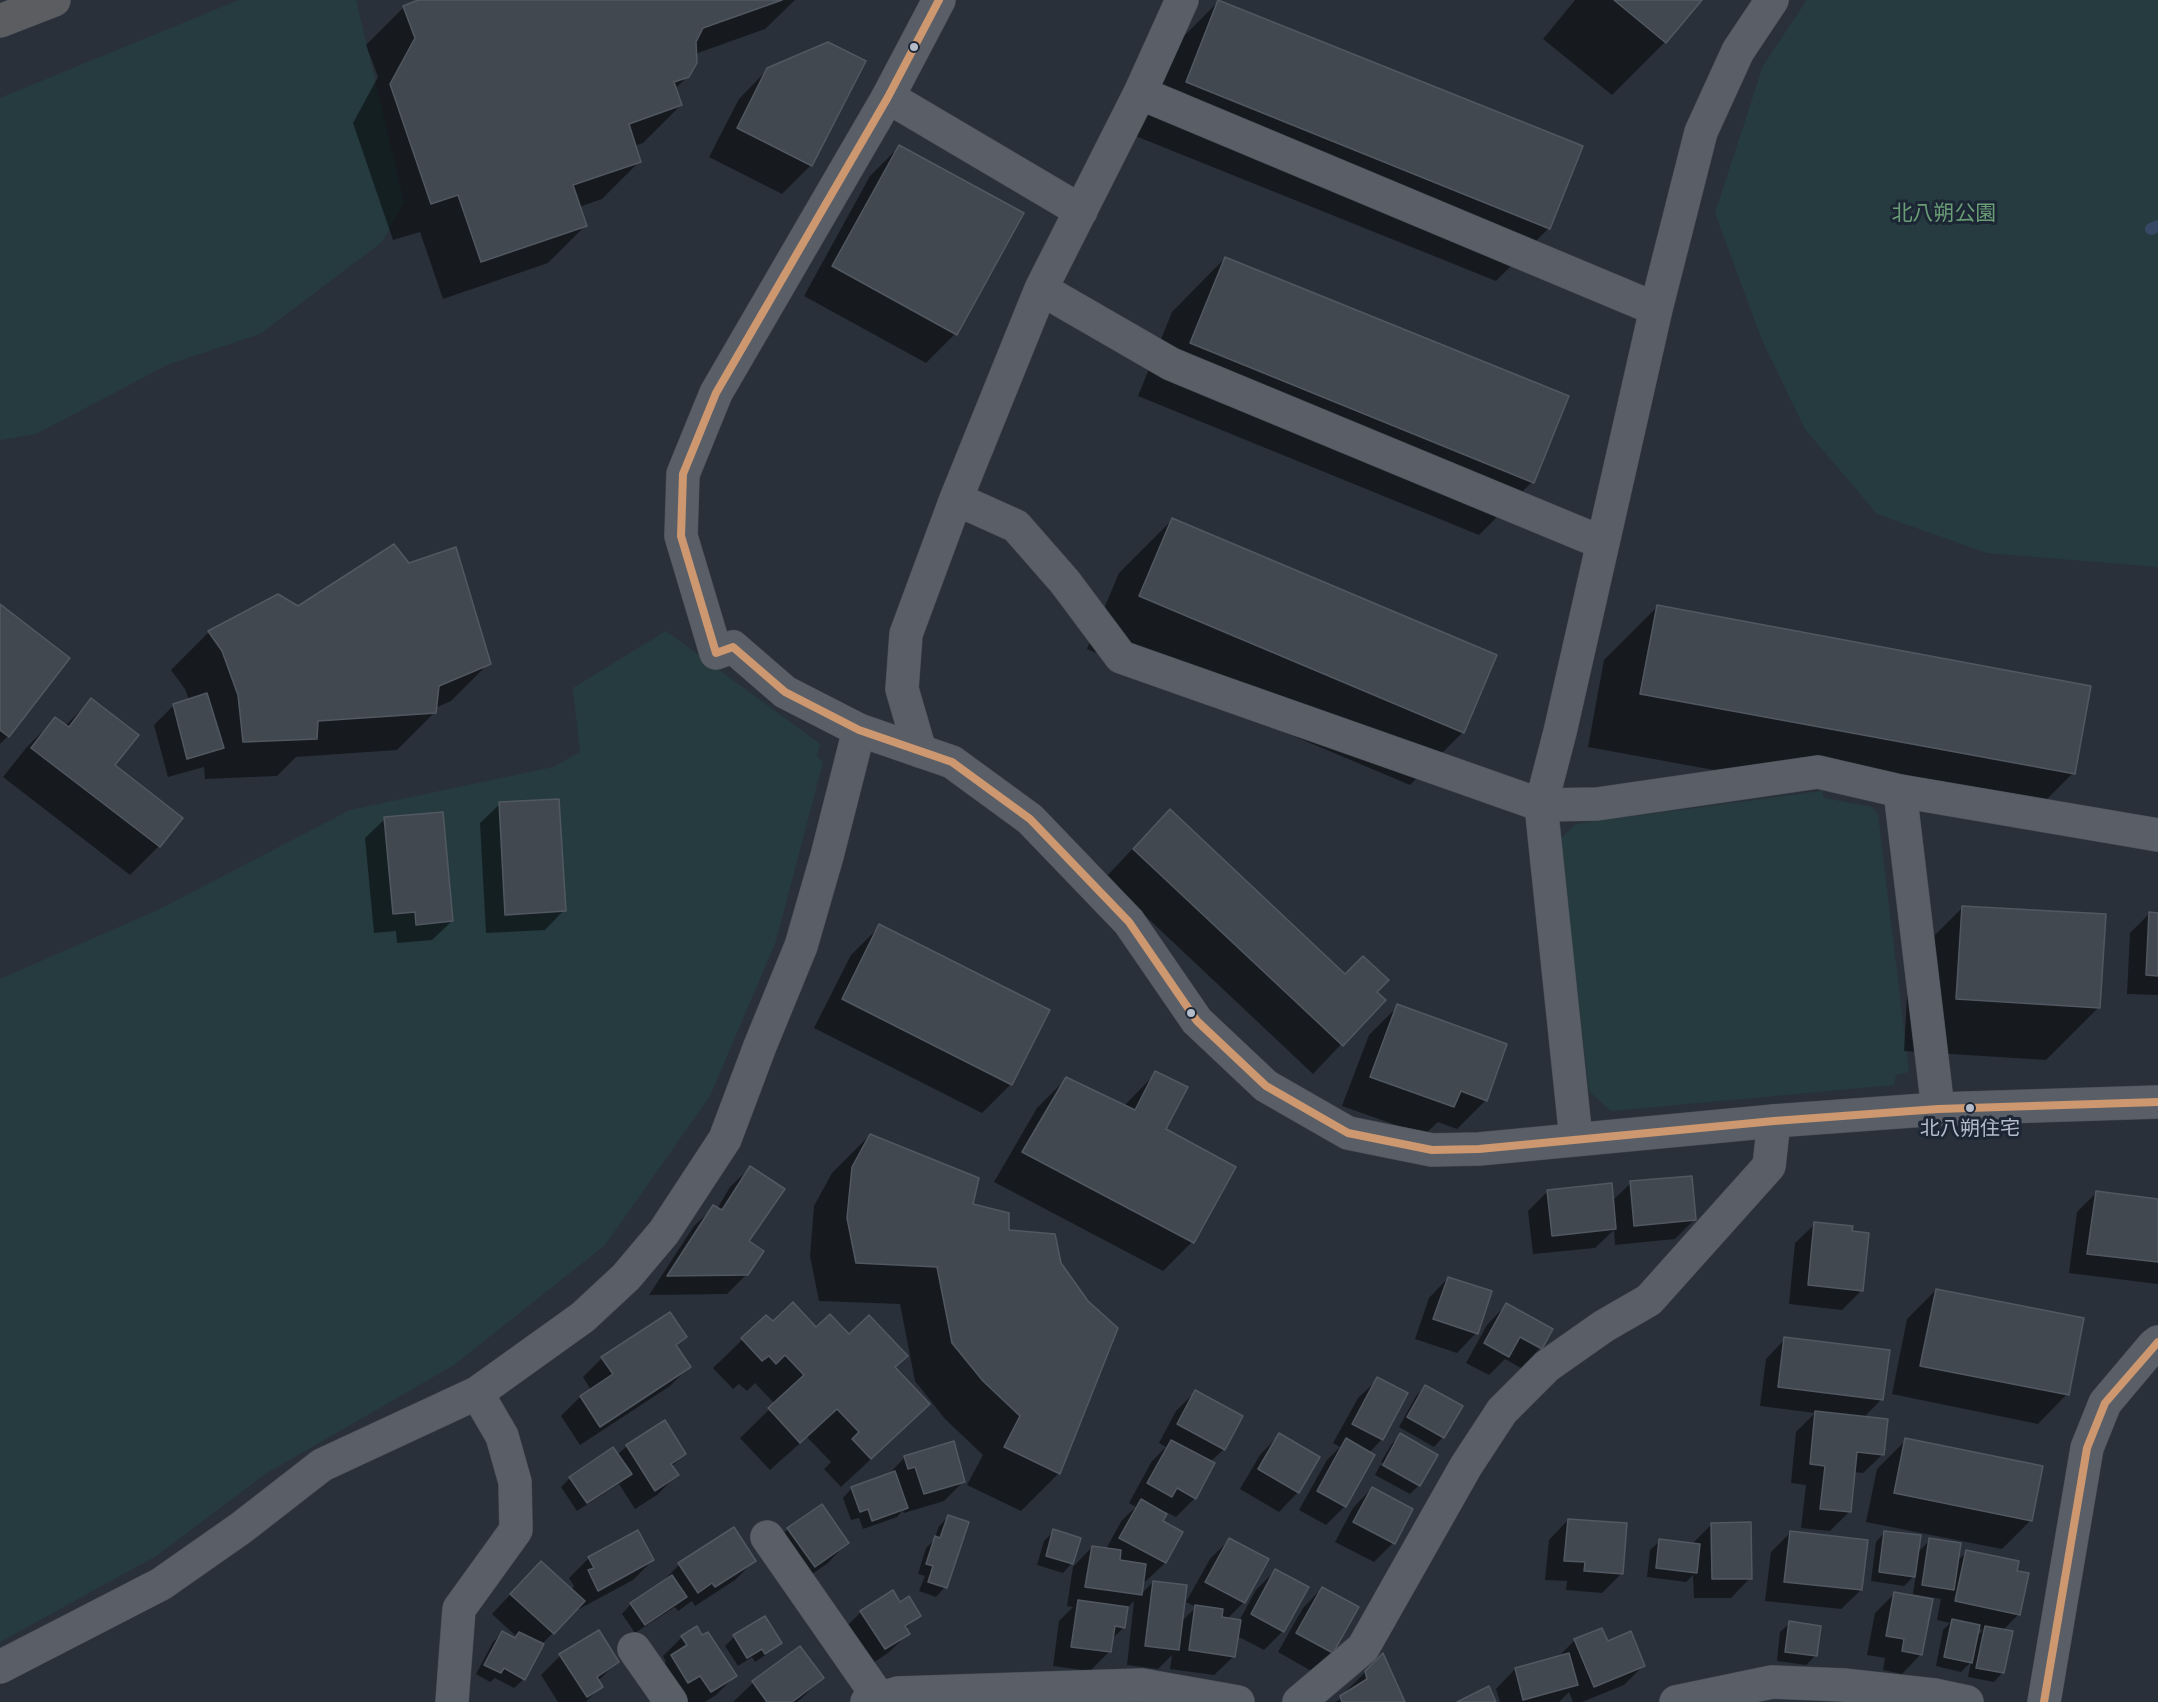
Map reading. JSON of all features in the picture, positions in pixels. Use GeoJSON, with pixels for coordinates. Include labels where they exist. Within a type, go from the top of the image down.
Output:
{"type":"FeatureCollection","features":[{"type":"Feature","properties":{"kind":"highway"},"geometry":{"type":"LineString","coordinates":[[0,21],[54,0]]}},
{"type":"Feature","properties":{"kind":"street"},"geometry":{"type":"LineString","coordinates":[[939,0],[888,97],[716,393],[683,474],[681,536],[716,653],[733,647],[785,692],[859,730],[952,762],[1030,819],[1129,922],[1197,1021],[1266,1086],[1348,1132],[1432,1150],[1479,1149],[1774,1121],[1938,1110],[2158,1102]]}},
{"type":"Feature","properties":{"kind":"street"},"geometry":{"type":"LineString","coordinates":[[920,751],[902,689],[906,634],[956,499],[1041,289],[1140,93],[1182,0]]}},
{"type":"Feature","properties":{"kind":"street"},"geometry":{"type":"LineString","coordinates":[[1576,1139],[1541,805],[1560,732],[1656,309],[1701,132],[1738,51],[1773,0]]}},
{"type":"Feature","properties":{"kind":"street"},"geometry":{"type":"LineString","coordinates":[[1140,93],[1656,309]]}},
{"type":"Feature","properties":{"kind":"street"},"geometry":{"type":"LineString","coordinates":[[888,97],[1081,211]]}},
{"type":"Feature","properties":{"kind":"street"},"geometry":{"type":"LineString","coordinates":[[1041,289],[1171,364],[1603,543]]}},
{"type":"Feature","properties":{"kind":"street"},"geometry":{"type":"LineString","coordinates":[[956,499],[1016,526],[1065,582],[1121,657],[1541,805],[1597,804],[1818,772],[1900,791],[2158,835]]}},
{"type":"Feature","properties":{"kind":"street"},"geometry":{"type":"LineString","coordinates":[[0,1667],[161,1584],[241,1528],[322,1465],[477,1393],[583,1317],[626,1277],[664,1232],[725,1139],[801,946],[859,730]]}},
{"type":"Feature","properties":{"kind":"street"},"geometry":{"type":"LineString","coordinates":[[1900,791],[1938,1110]]}},
{"type":"Feature","properties":{"kind":"street"},"geometry":{"type":"LineString","coordinates":[[1299,1702],[1363,1648],[1466,1466],[1502,1411],[1547,1366],[1604,1326],[1649,1300],[1769,1166],[1774,1121]]}},
{"type":"Feature","properties":{"kind":"street"},"geometry":{"type":"LineString","coordinates":[[2044,1702],[2087,1448],[2105,1403],[2158,1342]]}},
{"type":"Feature","properties":{"kind":"street"},"geometry":{"type":"LineString","coordinates":[[452,1702],[459,1609],[516,1530],[514,1482],[502,1436],[477,1393]]}},
{"type":"Feature","properties":{"kind":"street"},"geometry":{"type":"LineString","coordinates":[[767,1537],[873,1700],[898,1693],[1107,1694],[1142,1685],[1238,1702]]}},
{"type":"Feature","properties":{"kind":"street"},"geometry":{"type":"LineString","coordinates":[[634,1649],[671,1702]]}},
{"type":"Feature","properties":{"kind":"street"},"geometry":{"type":"LineString","coordinates":[[1676,1702],[1772,1682],[1847,1694],[1934,1695],[1967,1702]]}},
{"type":"Feature","properties":{"kind":"green space"},"geometry":{"type":"Polygon","coordinates":[[[239,0],[356,0],[404,202],[382,242],[260,334],[169,364],[36,434],[0,440],[0,98],[239,0]]]}},
{"type":"Feature","properties":{"kind":"green space","name":"北八朔公園"},"geometry":{"type":"Polygon","coordinates":[[[1807,0],[2158,0],[2158,567],[1987,553],[1877,514],[1805,429],[1762,340],[1715,213],[1763,66],[1807,0]]]}},
{"type":"Feature","properties":{"kind":"green space"},"geometry":{"type":"Polygon","coordinates":[[[666,631],[820,744],[817,756],[823,762],[776,941],[710,1096],[605,1245],[454,1365],[265,1474],[156,1556],[0,1642],[0,979],[158,910],[350,810],[553,767],[580,752],[573,688],[666,631]]]}},
{"type":"Feature","properties":{"kind":"green space"},"geometry":{"type":"Polygon","coordinates":[[[1822,791],[1824,798],[1872,807],[1878,815],[1909,1072],[1896,1075],[1894,1085],[1611,1111],[1589,1091],[1560,839],[1576,824],[1822,791]]]}},
{"type":"Feature","properties":{"kind":"building"},"geometry":{"type":"Polygon","coordinates":[[[418,0],[782,0],[703,28],[696,42],[697,63],[689,77],[674,82],[682,105],[629,124],[641,162],[573,185],[587,226],[481,262],[458,195],[431,204],[390,84],[415,38],[403,6],[418,0]]]}},
{"type":"Feature","properties":{"kind":"building"},"geometry":{"type":"Polygon","coordinates":[[[1218,0],[1583,146],[1550,229],[1186,82],[1218,0]]]}},
{"type":"Feature","properties":{"kind":"building"},"geometry":{"type":"Polygon","coordinates":[[[1614,0],[1702,0],[1666,43],[1614,0]]]}},
{"type":"Feature","properties":{"kind":"building"},"geometry":{"type":"Polygon","coordinates":[[[828,42],[866,61],[812,166],[737,128],[767,68],[828,42]]]}},
{"type":"Feature","properties":{"kind":"building"},"geometry":{"type":"Polygon","coordinates":[[[899,145],[1024,213],[957,335],[832,266],[899,145]]]}},
{"type":"Feature","properties":{"kind":"building"},"geometry":{"type":"Polygon","coordinates":[[[1225,257],[1569,396],[1534,483],[1190,343],[1225,257]]]}},
{"type":"Feature","properties":{"kind":"building"},"geometry":{"type":"Polygon","coordinates":[[[1172,518],[1497,655],[1464,733],[1139,596],[1172,518]]]}},
{"type":"Feature","properties":{"kind":"building"},"geometry":{"type":"Polygon","coordinates":[[[394,544],[409,563],[456,547],[491,664],[439,686],[436,713],[318,721],[317,739],[243,742],[238,695],[222,651],[208,631],[278,594],[298,606],[394,544]]]}},
{"type":"Feature","properties":{"kind":"building"},"geometry":{"type":"Polygon","coordinates":[[[0,604],[70,658],[9,737],[0,730],[0,604]]]}},
{"type":"Feature","properties":{"kind":"building"},"geometry":{"type":"Polygon","coordinates":[[[1657,605],[2091,686],[2075,774],[1640,694],[1657,605]]]}},
{"type":"Feature","properties":{"kind":"building"},"geometry":{"type":"Polygon","coordinates":[[[207,693],[224,748],[187,759],[173,704],[207,693]]]}},
{"type":"Feature","properties":{"kind":"building"},"geometry":{"type":"Polygon","coordinates":[[[91,698],[139,735],[115,765],[183,818],[160,847],[31,748],[55,717],[69,727],[91,698]]]}},
{"type":"Feature","properties":{"kind":"building"},"geometry":{"type":"Polygon","coordinates":[[[559,799],[566,911],[505,915],[499,802],[559,799]]]}},
{"type":"Feature","properties":{"kind":"building"},"geometry":{"type":"Polygon","coordinates":[[[1170,809],[1345,974],[1363,956],[1389,980],[1377,992],[1386,1000],[1343,1046],[1133,849],[1170,809]]]}},
{"type":"Feature","properties":{"kind":"building"},"geometry":{"type":"Polygon","coordinates":[[[443,812],[453,921],[416,925],[415,912],[393,914],[384,817],[443,812]]]}},
{"type":"Feature","properties":{"kind":"building"},"geometry":{"type":"Polygon","coordinates":[[[1962,906],[2106,914],[2100,1008],[1956,999],[1962,906]]]}},
{"type":"Feature","properties":{"kind":"building"},"geometry":{"type":"Polygon","coordinates":[[[2149,912],[2158,913],[2158,976],[2146,975],[2149,912]]]}},
{"type":"Feature","properties":{"kind":"building"},"geometry":{"type":"Polygon","coordinates":[[[879,924],[1050,1010],[1012,1085],[842,999],[879,924]]]}},
{"type":"Feature","properties":{"kind":"building"},"geometry":{"type":"Polygon","coordinates":[[[1397,1004],[1507,1044],[1487,1101],[1461,1091],[1454,1107],[1370,1077],[1397,1004]]]}},
{"type":"Feature","properties":{"kind":"building"},"geometry":{"type":"Polygon","coordinates":[[[1155,1071],[1188,1087],[1166,1129],[1236,1167],[1194,1243],[1022,1152],[1066,1077],[1135,1110],[1155,1071]]]}},
{"type":"Feature","properties":{"kind":"building"},"geometry":{"type":"Polygon","coordinates":[[[870,1134],[979,1178],[973,1204],[1009,1213],[1009,1230],[1055,1234],[1061,1263],[1088,1301],[1118,1328],[1060,1474],[1004,1447],[1020,1416],[983,1381],[952,1343],[937,1267],[856,1263],[847,1218],[852,1167],[870,1134]]]}},
{"type":"Feature","properties":{"kind":"building"},"geometry":{"type":"Polygon","coordinates":[[[750,1166],[785,1189],[749,1241],[764,1251],[748,1275],[667,1276],[713,1205],[722,1210],[750,1166]]]}},
{"type":"Feature","properties":{"kind":"building"},"geometry":{"type":"Polygon","coordinates":[[[1692,1176],[1696,1220],[1634,1226],[1630,1181],[1692,1176]]]}},
{"type":"Feature","properties":{"kind":"building"},"geometry":{"type":"Polygon","coordinates":[[[1612,1183],[1616,1229],[1552,1236],[1547,1190],[1612,1183]]]}},
{"type":"Feature","properties":{"kind":"building"},"geometry":{"type":"Polygon","coordinates":[[[2096,1191],[2158,1199],[2158,1262],[2087,1254],[2096,1191]]]}},
{"type":"Feature","properties":{"kind":"building"},"geometry":{"type":"Polygon","coordinates":[[[1814,1222],[1853,1226],[1852,1231],[1869,1233],[1863,1291],[1808,1285],[1814,1222]]]}},
{"type":"Feature","properties":{"kind":"building"},"geometry":{"type":"Polygon","coordinates":[[[1448,1277],[1492,1291],[1478,1334],[1433,1319],[1448,1277]]]}},
{"type":"Feature","properties":{"kind":"building"},"geometry":{"type":"Polygon","coordinates":[[[1936,1289],[2084,1318],[2069,1395],[1920,1366],[1936,1289]]]}},
{"type":"Feature","properties":{"kind":"building"},"geometry":{"type":"Polygon","coordinates":[[[793,1302],[816,1327],[830,1314],[849,1334],[869,1315],[908,1356],[895,1367],[930,1404],[871,1459],[852,1439],[859,1432],[837,1409],[800,1443],[768,1408],[804,1375],[785,1355],[776,1364],[769,1356],[762,1361],[741,1338],[766,1315],[773,1321],[793,1302]]]}},
{"type":"Feature","properties":{"kind":"building"},"geometry":{"type":"Polygon","coordinates":[[[1506,1303],[1553,1329],[1542,1349],[1520,1337],[1509,1357],[1484,1343],[1506,1303]]]}},
{"type":"Feature","properties":{"kind":"building"},"geometry":{"type":"Polygon","coordinates":[[[670,1312],[687,1337],[676,1345],[691,1367],[600,1427],[580,1396],[613,1374],[601,1357],[670,1312]]]}},
{"type":"Feature","properties":{"kind":"building"},"geometry":{"type":"Polygon","coordinates":[[[1784,1337],[1890,1350],[1883,1400],[1778,1387],[1784,1337]]]}},
{"type":"Feature","properties":{"kind":"building"},"geometry":{"type":"Polygon","coordinates":[[[1377,1377],[1408,1393],[1383,1440],[1352,1424],[1377,1377]]]}},
{"type":"Feature","properties":{"kind":"building"},"geometry":{"type":"Polygon","coordinates":[[[1425,1385],[1463,1406],[1444,1438],[1407,1417],[1425,1385]]]}},
{"type":"Feature","properties":{"kind":"building"},"geometry":{"type":"Polygon","coordinates":[[[1195,1390],[1243,1416],[1225,1450],[1177,1424],[1195,1390]]]}},
{"type":"Feature","properties":{"kind":"building"},"geometry":{"type":"Polygon","coordinates":[[[1815,1411],[1888,1419],[1884,1455],[1857,1452],[1851,1512],[1820,1509],[1825,1466],[1810,1464],[1815,1411]]]}},
{"type":"Feature","properties":{"kind":"building"},"geometry":{"type":"Polygon","coordinates":[[[665,1420],[686,1454],[671,1464],[679,1475],[655,1491],[626,1445],[665,1420]]]}},
{"type":"Feature","properties":{"kind":"building"},"geometry":{"type":"Polygon","coordinates":[[[1279,1433],[1320,1457],[1299,1493],[1258,1469],[1279,1433]]]}},
{"type":"Feature","properties":{"kind":"building"},"geometry":{"type":"Polygon","coordinates":[[[1400,1433],[1438,1455],[1420,1486],[1383,1465],[1400,1433]]]}},
{"type":"Feature","properties":{"kind":"building"},"geometry":{"type":"Polygon","coordinates":[[[1346,1438],[1375,1455],[1346,1507],[1317,1491],[1346,1438]]]}},
{"type":"Feature","properties":{"kind":"building"},"geometry":{"type":"Polygon","coordinates":[[[1905,1438],[2043,1466],[2032,1521],[1894,1493],[1905,1438]]]}},
{"type":"Feature","properties":{"kind":"building"},"geometry":{"type":"Polygon","coordinates":[[[1171,1440],[1215,1463],[1196,1499],[1177,1488],[1172,1497],[1147,1483],[1171,1440]]]}},
{"type":"Feature","properties":{"kind":"building"},"geometry":{"type":"Polygon","coordinates":[[[954,1441],[965,1482],[924,1494],[915,1467],[908,1469],[904,1456],[954,1441]]]}},
{"type":"Feature","properties":{"kind":"building"},"geometry":{"type":"Polygon","coordinates":[[[613,1447],[632,1474],[587,1503],[569,1477],[613,1447]]]}},
{"type":"Feature","properties":{"kind":"building"},"geometry":{"type":"Polygon","coordinates":[[[895,1471],[908,1508],[872,1521],[868,1509],[860,1512],[851,1487],[895,1471]]]}},
{"type":"Feature","properties":{"kind":"building"},"geometry":{"type":"Polygon","coordinates":[[[1372,1487],[1413,1509],[1395,1544],[1353,1522],[1372,1487]]]}},
{"type":"Feature","properties":{"kind":"building"},"geometry":{"type":"Polygon","coordinates":[[[1141,1499],[1167,1514],[1163,1521],[1183,1532],[1166,1563],[1119,1538],[1141,1499]]]}},
{"type":"Feature","properties":{"kind":"building"},"geometry":{"type":"Polygon","coordinates":[[[822,1504],[849,1543],[815,1567],[787,1528],[822,1504]]]}},
{"type":"Feature","properties":{"kind":"building"},"geometry":{"type":"Polygon","coordinates":[[[948,1515],[969,1522],[947,1588],[928,1582],[933,1566],[926,1564],[935,1536],[940,1538],[948,1515]]]}},
{"type":"Feature","properties":{"kind":"building"},"geometry":{"type":"Polygon","coordinates":[[[1568,1519],[1627,1523],[1623,1574],[1584,1571],[1585,1562],[1564,1561],[1568,1519]]]}},
{"type":"Feature","properties":{"kind":"building"},"geometry":{"type":"Polygon","coordinates":[[[1751,1522],[1752,1579],[1712,1579],[1711,1523],[1751,1522]]]}},
{"type":"Feature","properties":{"kind":"building"},"geometry":{"type":"Polygon","coordinates":[[[734,1527],[756,1561],[715,1587],[712,1583],[698,1593],[678,1563],[734,1527]]]}},
{"type":"Feature","properties":{"kind":"building"},"geometry":{"type":"Polygon","coordinates":[[[1053,1529],[1081,1538],[1073,1564],[1046,1556],[1053,1529]]]}},
{"type":"Feature","properties":{"kind":"building"},"geometry":{"type":"Polygon","coordinates":[[[638,1530],[654,1560],[598,1591],[588,1570],[594,1568],[588,1557],[638,1530]]]}},
{"type":"Feature","properties":{"kind":"building"},"geometry":{"type":"Polygon","coordinates":[[[1790,1531],[1868,1540],[1862,1590],[1784,1582],[1790,1531]]]}},
{"type":"Feature","properties":{"kind":"building"},"geometry":{"type":"Polygon","coordinates":[[[1884,1531],[1921,1535],[1915,1577],[1879,1572],[1884,1531]]]}},
{"type":"Feature","properties":{"kind":"building"},"geometry":{"type":"Polygon","coordinates":[[[1229,1538],[1269,1559],[1245,1603],[1205,1582],[1229,1538]]]}},
{"type":"Feature","properties":{"kind":"building"},"geometry":{"type":"Polygon","coordinates":[[[1929,1538],[1961,1543],[1954,1590],[1922,1585],[1929,1538]]]}},
{"type":"Feature","properties":{"kind":"building"},"geometry":{"type":"Polygon","coordinates":[[[1659,1539],[1700,1544],[1697,1573],[1656,1568],[1659,1539]]]}},
{"type":"Feature","properties":{"kind":"building"},"geometry":{"type":"Polygon","coordinates":[[[1092,1546],[1121,1550],[1120,1560],[1146,1564],[1142,1595],[1085,1587],[1092,1546]]]}},
{"type":"Feature","properties":{"kind":"building"},"geometry":{"type":"Polygon","coordinates":[[[1966,1550],[2019,1561],[2017,1571],[2029,1573],[2020,1615],[1955,1601],[1966,1550]]]}},
{"type":"Feature","properties":{"kind":"building"},"geometry":{"type":"Polygon","coordinates":[[[541,1561],[585,1601],[554,1634],[510,1594],[541,1561]]]}},
{"type":"Feature","properties":{"kind":"building"},"geometry":{"type":"Polygon","coordinates":[[[1275,1569],[1309,1587],[1284,1632],[1251,1614],[1275,1569]]]}},
{"type":"Feature","properties":{"kind":"building"},"geometry":{"type":"Polygon","coordinates":[[[672,1575],[687,1597],[645,1625],[630,1603],[672,1575]]]}},
{"type":"Feature","properties":{"kind":"building"},"geometry":{"type":"Polygon","coordinates":[[[1153,1581],[1187,1585],[1179,1650],[1145,1646],[1153,1581]]]}},
{"type":"Feature","properties":{"kind":"building"},"geometry":{"type":"Polygon","coordinates":[[[1322,1587],[1359,1607],[1333,1653],[1296,1633],[1322,1587]]]}},
{"type":"Feature","properties":{"kind":"building"},"geometry":{"type":"Polygon","coordinates":[[[893,1590],[900,1602],[909,1596],[921,1616],[905,1626],[910,1634],[885,1649],[860,1611],[893,1590]]]}},
{"type":"Feature","properties":{"kind":"building"},"geometry":{"type":"Polygon","coordinates":[[[1894,1592],[1933,1599],[1922,1655],[1902,1651],[1904,1639],[1886,1636],[1894,1592]]]}},
{"type":"Feature","properties":{"kind":"building"},"geometry":{"type":"Polygon","coordinates":[[[1078,1600],[1128,1607],[1125,1628],[1115,1626],[1111,1652],[1071,1647],[1078,1600]]]}},
{"type":"Feature","properties":{"kind":"building"},"geometry":{"type":"Polygon","coordinates":[[[1195,1605],[1223,1609],[1222,1617],[1241,1620],[1235,1657],[1189,1650],[1195,1605]]]}},
{"type":"Feature","properties":{"kind":"building"},"geometry":{"type":"Polygon","coordinates":[[[765,1616],[782,1643],[765,1654],[762,1649],[747,1658],[733,1635],[765,1616]]]}},
{"type":"Feature","properties":{"kind":"building"},"geometry":{"type":"Polygon","coordinates":[[[1952,1619],[1980,1625],[1972,1663],[1944,1657],[1952,1619]]]}},
{"type":"Feature","properties":{"kind":"building"},"geometry":{"type":"Polygon","coordinates":[[[1789,1621],[1821,1626],[1817,1656],[1785,1652],[1789,1621]]]}},
{"type":"Feature","properties":{"kind":"building"},"geometry":{"type":"Polygon","coordinates":[[[697,1626],[702,1635],[708,1632],[737,1676],[711,1692],[700,1676],[688,1683],[671,1655],[687,1645],[681,1636],[697,1626]]]}},
{"type":"Feature","properties":{"kind":"building"},"geometry":{"type":"Polygon","coordinates":[[[1985,1626],[2013,1631],[2004,1673],[1976,1668],[1985,1626]]]}},
{"type":"Feature","properties":{"kind":"building"},"geometry":{"type":"Polygon","coordinates":[[[1602,1628],[1608,1641],[1631,1631],[1645,1666],[1594,1687],[1574,1639],[1602,1628]]]}},
{"type":"Feature","properties":{"kind":"building"},"geometry":{"type":"Polygon","coordinates":[[[599,1630],[619,1662],[597,1677],[603,1687],[587,1697],[559,1654],[599,1630]]]}},
{"type":"Feature","properties":{"kind":"building"},"geometry":{"type":"Polygon","coordinates":[[[502,1631],[515,1638],[519,1632],[544,1644],[525,1680],[504,1668],[501,1673],[484,1665],[502,1631]]]}},
{"type":"Feature","properties":{"kind":"building"},"geometry":{"type":"Polygon","coordinates":[[[800,1646],[824,1678],[792,1702],[767,1702],[752,1681],[800,1646]]]}},
{"type":"Feature","properties":{"kind":"building"},"geometry":{"type":"Polygon","coordinates":[[[1383,1653],[1405,1702],[1342,1702],[1340,1696],[1367,1679],[1365,1671],[1383,1653]]]}},
{"type":"Feature","properties":{"kind":"building"},"geometry":{"type":"Polygon","coordinates":[[[1569,1653],[1578,1685],[1523,1700],[1515,1668],[1569,1653]]]}},
{"type":"Feature","properties":{"kind":"building"},"geometry":{"type":"Polygon","coordinates":[[[1489,1686],[1496,1702],[1457,1702],[1489,1686]]]}},
{"type":"Feature","properties":{"kind":"waterway"},"geometry":{"type":"LineString","coordinates":[[2151,229],[2158,226]]}},
{"type":"Feature","properties":{"kind":"transit line"},"geometry":{"type":"LineString","coordinates":[[939,0],[888,97],[716,393],[683,474],[681,536],[716,653],[733,647],[785,692],[859,730],[952,762],[1030,819],[1129,922],[1197,1021],[1266,1086],[1348,1133],[1432,1150],[1479,1149],[1774,1121],[1938,1109],[2158,1102]]}},
{"type":"Feature","properties":{"kind":"transit line"},"geometry":{"type":"LineString","coordinates":[[2044,1702],[2087,1448],[2105,1403],[2158,1342]]}},
{"type":"Feature","properties":{"kind":"place","name":"北八朔住宅"},"geometry":{"type":"Point","coordinates":[1970,1108]}}]}
